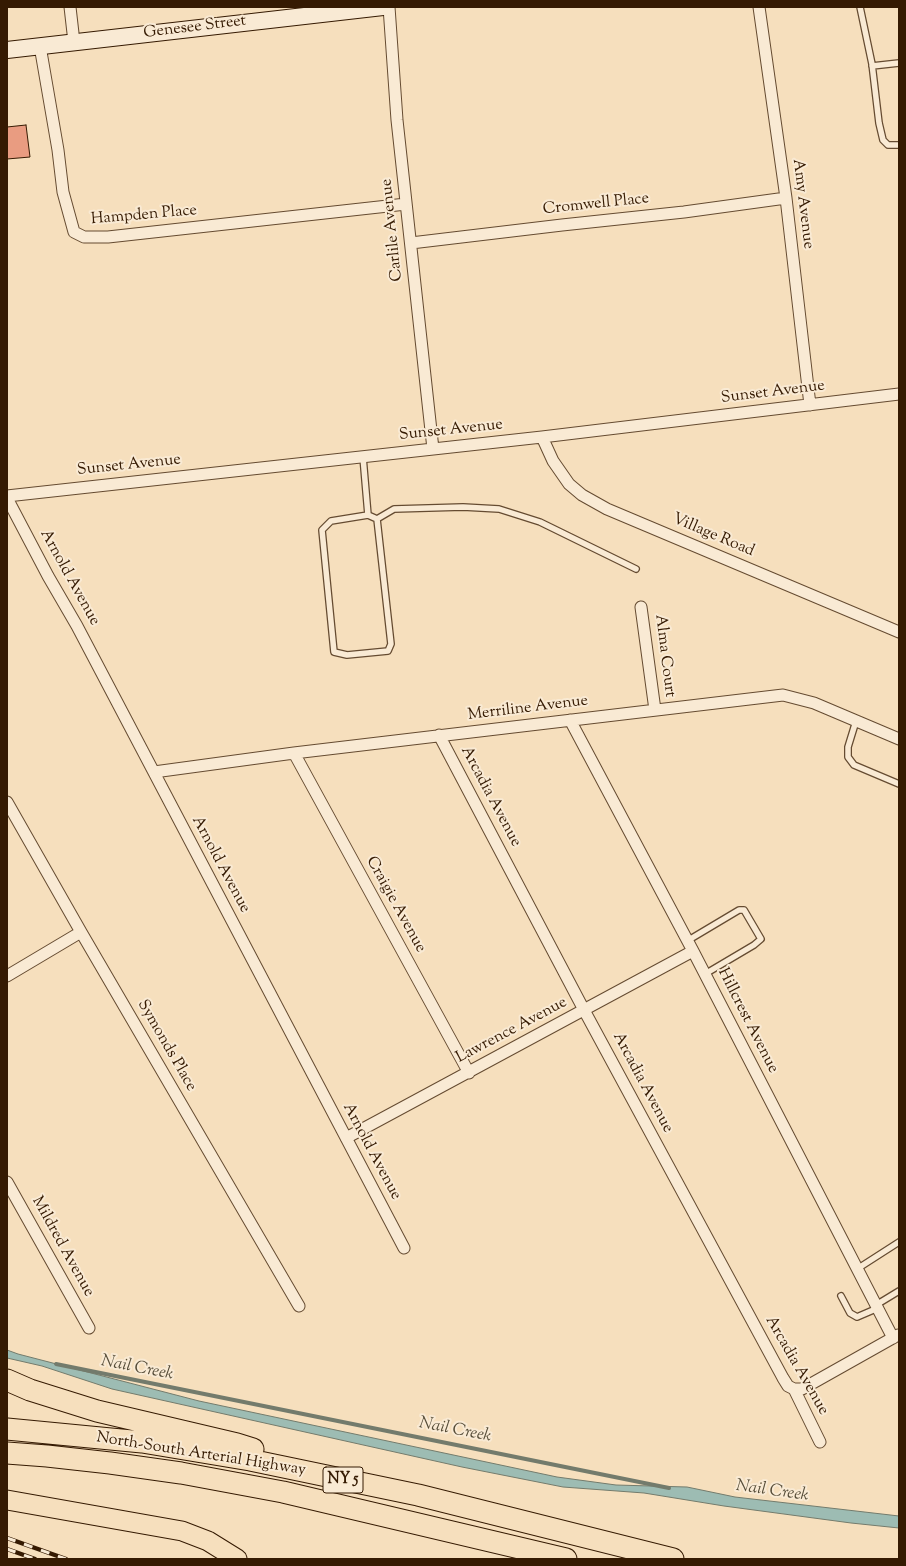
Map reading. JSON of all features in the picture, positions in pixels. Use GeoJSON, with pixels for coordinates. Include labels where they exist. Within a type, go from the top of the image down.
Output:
{"type":"FeatureCollection","features":[{"type":"Feature","properties":{"kind":"highway"},"geometry":{"type":"LineString","coordinates":[[7,1380],[30,1390],[96,1411],[237,1444],[340,1479]]}},
{"type":"Feature","properties":{"kind":"highway","name":"North-South Arterial Highway"},"geometry":{"type":"LineString","coordinates":[[7,1429],[142,1442],[250,1460],[418,1495],[673,1559]]}},
{"type":"Feature","properties":{"kind":"highway","name":"North-South Arterial Highway"},"geometry":{"type":"LineString","coordinates":[[7,1453],[110,1463],[181,1473],[283,1492],[566,1559]]}},
{"type":"Feature","properties":{"kind":"highway"},"geometry":{"type":"LineString","coordinates":[[7,1500],[182,1531],[208,1541],[231,1554],[236,1559]]}},
{"type":"Feature","properties":{"kind":"main road","name":"Genesee Street"},"geometry":{"type":"LineString","coordinates":[[7,50],[383,7]]}},
{"type":"Feature","properties":{"kind":"street"},"geometry":{"type":"LineString","coordinates":[[70,7],[74,42]]}},
{"type":"Feature","properties":{"kind":"street","name":"Carlile Avenue"},"geometry":{"type":"LineString","coordinates":[[389,7],[397,120],[433,449]]}},
{"type":"Feature","properties":{"kind":"street","name":"Amy Avenue"},"geometry":{"type":"LineString","coordinates":[[759,7],[786,198],[810,405]]}},
{"type":"Feature","properties":{"kind":"street","name":"Hampden Place"},"geometry":{"type":"LineString","coordinates":[[40,46],[58,150],[63,192],[74,232],[84,237],[108,237],[406,204]]}},
{"type":"Feature","properties":{"kind":"street","name":"Cromwell Place"},"geometry":{"type":"LineString","coordinates":[[411,243],[684,212],[786,198]]}},
{"type":"Feature","properties":{"kind":"street","name":"Sunset Avenue"},"geometry":{"type":"LineString","coordinates":[[7,497],[899,394]]}},
{"type":"Feature","properties":{"kind":"street","name":"Village Road"},"geometry":{"type":"LineString","coordinates":[[542,436],[553,461],[569,484],[582,495],[607,509],[899,632]]}},
{"type":"Feature","properties":{"kind":"street","name":"Arnold Avenue"},"geometry":{"type":"LineString","coordinates":[[7,497],[48,576],[77,626],[404,1248]]}},
{"type":"Feature","properties":{"kind":"street","name":"Alma Court"},"geometry":{"type":"LineString","coordinates":[[641,607],[655,710]]}},
{"type":"Feature","properties":{"kind":"street","name":"Merriline Avenue"},"geometry":{"type":"LineString","coordinates":[[154,772],[440,735],[783,695],[814,703],[899,739]]}},
{"type":"Feature","properties":{"kind":"street","name":"Hillcrest Avenue"},"geometry":{"type":"LineString","coordinates":[[570,720],[693,951],[877,1306],[896,1336]]}},
{"type":"Feature","properties":{"kind":"street","name":"Arcadia Avenue"},"geometry":{"type":"LineString","coordinates":[[440,735],[584,1010],[783,1378],[788,1386],[794,1389],[820,1442]]}},
{"type":"Feature","properties":{"kind":"street","name":"Craigie Avenue"},"geometry":{"type":"LineString","coordinates":[[294,753],[469,1073]]}},
{"type":"Feature","properties":{"kind":"street","name":"Symonds Place"},"geometry":{"type":"LineString","coordinates":[[7,802],[299,1306]]}},
{"type":"Feature","properties":{"kind":"street"},"geometry":{"type":"LineString","coordinates":[[7,976],[81,932]]}},
{"type":"Feature","properties":{"kind":"street","name":"Lawrence Avenue"},"geometry":{"type":"LineString","coordinates":[[346,1138],[693,951]]}},
{"type":"Feature","properties":{"kind":"street","name":"Mildred Avenue"},"geometry":{"type":"LineString","coordinates":[[7,1182],[90,1328]]}},
{"type":"Feature","properties":{"kind":"street"},"geometry":{"type":"LineString","coordinates":[[794,1389],[802,1389],[896,1336]]}},
{"type":"Feature","properties":{"kind":"lane"},"geometry":{"type":"LineString","coordinates":[[860,7],[872,66],[879,123],[883,140],[888,145],[899,145]]}},
{"type":"Feature","properties":{"kind":"lane"},"geometry":{"type":"LineString","coordinates":[[872,66],[899,62]]}},
{"type":"Feature","properties":{"kind":"lane"},"geometry":{"type":"LineString","coordinates":[[363,457],[368,515]]}},
{"type":"Feature","properties":{"kind":"lane"},"geometry":{"type":"LineString","coordinates":[[377,520],[394,509],[462,507],[500,509],[540,522],[636,569]]}},
{"type":"Feature","properties":{"kind":"lane"},"geometry":{"type":"LineString","coordinates":[[368,515],[377,520],[391,644],[388,651],[347,655],[334,652],[322,530],[331,521],[368,515]]}},
{"type":"Feature","properties":{"kind":"lane"},"geometry":{"type":"LineString","coordinates":[[856,721],[848,747],[848,757],[854,765],[899,784]]}},
{"type":"Feature","properties":{"kind":"lane"},"geometry":{"type":"LineString","coordinates":[[687,941],[739,910],[744,910],[761,939],[754,945],[705,974]]}},
{"type":"Feature","properties":{"kind":"lane"},"geometry":{"type":"LineString","coordinates":[[857,1268],[899,1242]]}},
{"type":"Feature","properties":{"kind":"lane"},"geometry":{"type":"LineString","coordinates":[[841,1296],[850,1313],[857,1317],[899,1291]]}},
{"type":"Feature","properties":{"kind":"water"},"geometry":{"type":"Polygon","coordinates":[[[7,1350],[199,1401],[557,1477],[616,1485],[687,1487],[735,1497],[899,1516],[899,1528],[724,1506],[644,1493],[563,1487],[462,1467],[112,1389],[42,1366],[7,1358],[7,1350]]]}},
{"type":"Feature","properties":{"kind":"building"},"geometry":{"type":"Polygon","coordinates":[[[26,125],[30,157],[7,159],[7,127],[26,125]]]}},
{"type":"Feature","properties":{"kind":"waterway","name":"Nail Creek"},"geometry":{"type":"LineString","coordinates":[[56,1364],[669,1488]]}},
{"type":"Feature","properties":{"kind":"railway"},"geometry":{"type":"LineString","coordinates":[[7,1538],[66,1559]]}},
{"type":"Feature","properties":{"kind":"railway"},"geometry":{"type":"LineString","coordinates":[[7,1549],[35,1559]]}}]}
